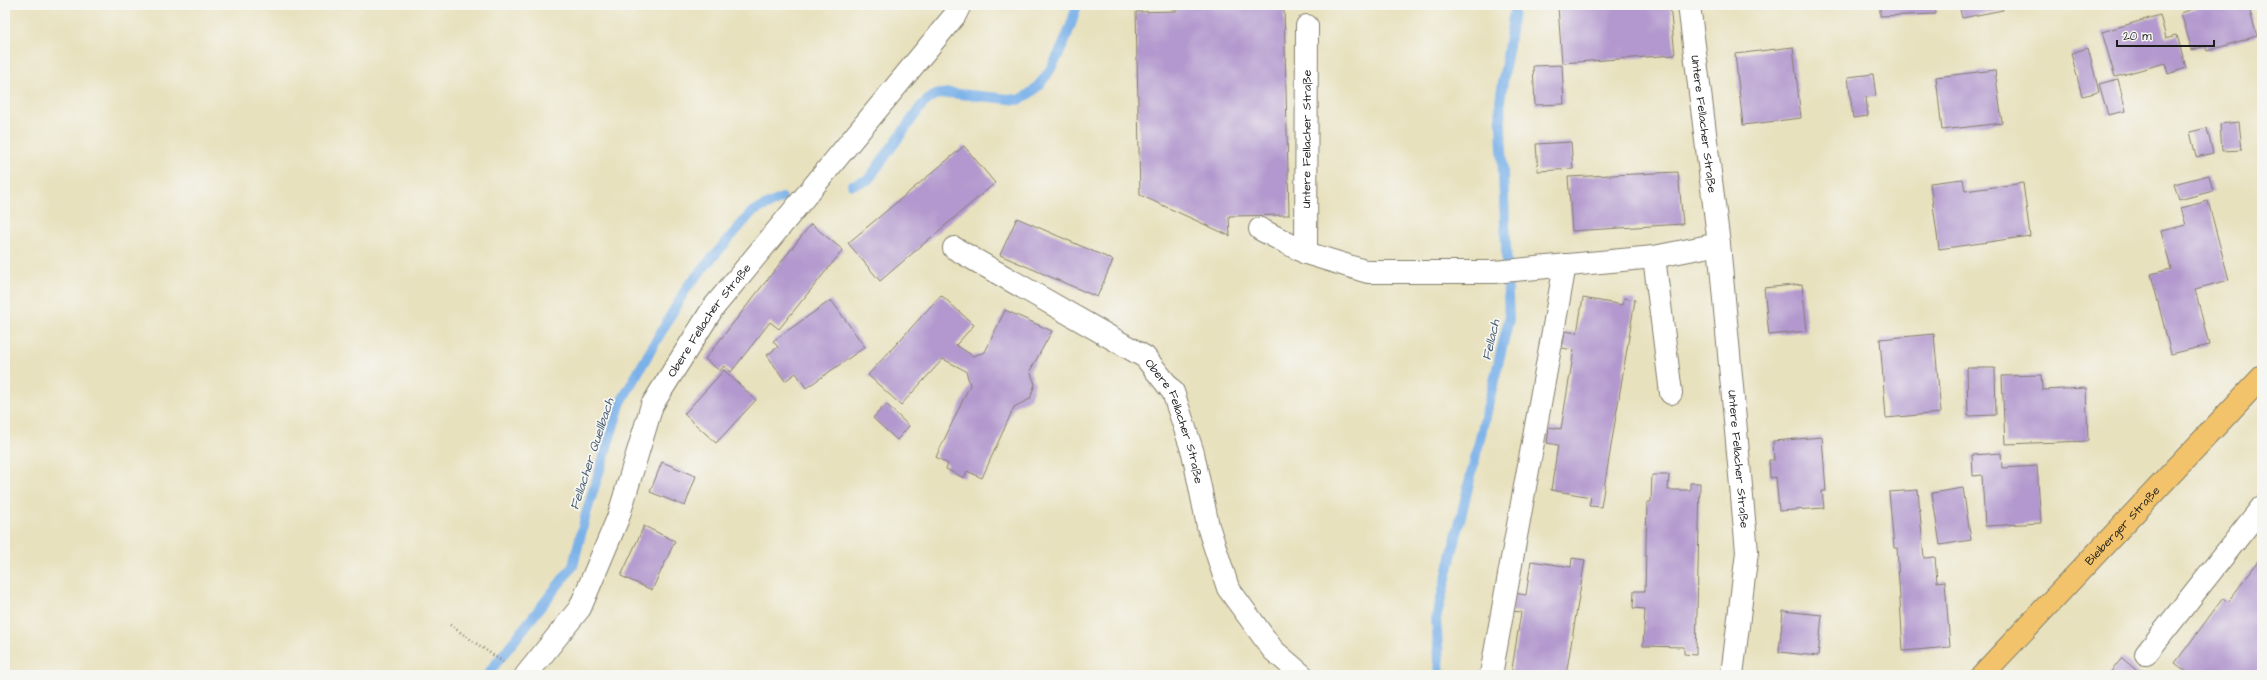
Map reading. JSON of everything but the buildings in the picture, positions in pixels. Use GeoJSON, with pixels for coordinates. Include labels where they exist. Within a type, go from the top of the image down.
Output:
{"type":"FeatureCollection","features":[{"type":"Feature","properties":{"kind":"main road","name":"Bleiberger Straße"},"geometry":{"type":"LineString","coordinates":[[1982,675],[2262,377]]}},
{"type":"Feature","properties":{"kind":"street","name":"Obere Fellacher Straße"},"geometry":{"type":"LineString","coordinates":[[526,675],[580,608],[618,518],[652,405],[713,308],[955,15],[960,5]]}},
{"type":"Feature","properties":{"kind":"street","name":"Untere Fellacher Straße"},"geometry":{"type":"LineString","coordinates":[[1689,5],[1719,244],[1747,552],[1732,675]]}},
{"type":"Feature","properties":{"kind":"street","name":"Untere Fellacher Straße"},"geometry":{"type":"LineString","coordinates":[[1306,253],[1307,26]]}},
{"type":"Feature","properties":{"kind":"street"},"geometry":{"type":"LineString","coordinates":[[1260,229],[1306,253],[1368,272],[1494,272],[1654,256],[1719,244]]}},
{"type":"Feature","properties":{"kind":"street","name":"Obere Fellacher Straße"},"geometry":{"type":"LineString","coordinates":[[954,248],[1145,357],[1173,392],[1194,453],[1208,526],[1228,588],[1273,650],[1302,675]]}},
{"type":"Feature","properties":{"kind":"street"},"geometry":{"type":"LineString","coordinates":[[1654,256],[1671,393]]}},
{"type":"Feature","properties":{"kind":"street"},"geometry":{"type":"LineString","coordinates":[[1491,675],[1565,265]]}},
{"type":"Feature","properties":{"kind":"street"},"geometry":{"type":"LineString","coordinates":[[2146,654],[2262,507]]}},
{"type":"Feature","properties":{"kind":"path"},"geometry":{"type":"LineString","coordinates":[[450,626],[491,654]]}},
{"type":"Feature","properties":{"kind":"waterway","name":"Fellacher Quellbach"},"geometry":{"type":"LineString","coordinates":[[852,185],[868,180],[922,105],[934,95],[949,93],[1019,100],[1030,93],[1040,84],[1056,59],[1069,31],[1077,5]]}},
{"type":"Feature","properties":{"kind":"waterway","name":"Fellach"},"geometry":{"type":"LineString","coordinates":[[1440,675],[1436,619],[1509,319],[1500,101],[1515,5]]}},
{"type":"Feature","properties":{"kind":"waterway","name":"Fellacher Quellbach"},"geometry":{"type":"LineString","coordinates":[[487,675],[573,566],[586,514],[621,402],[687,287],[752,212],[782,198]]}}]}
